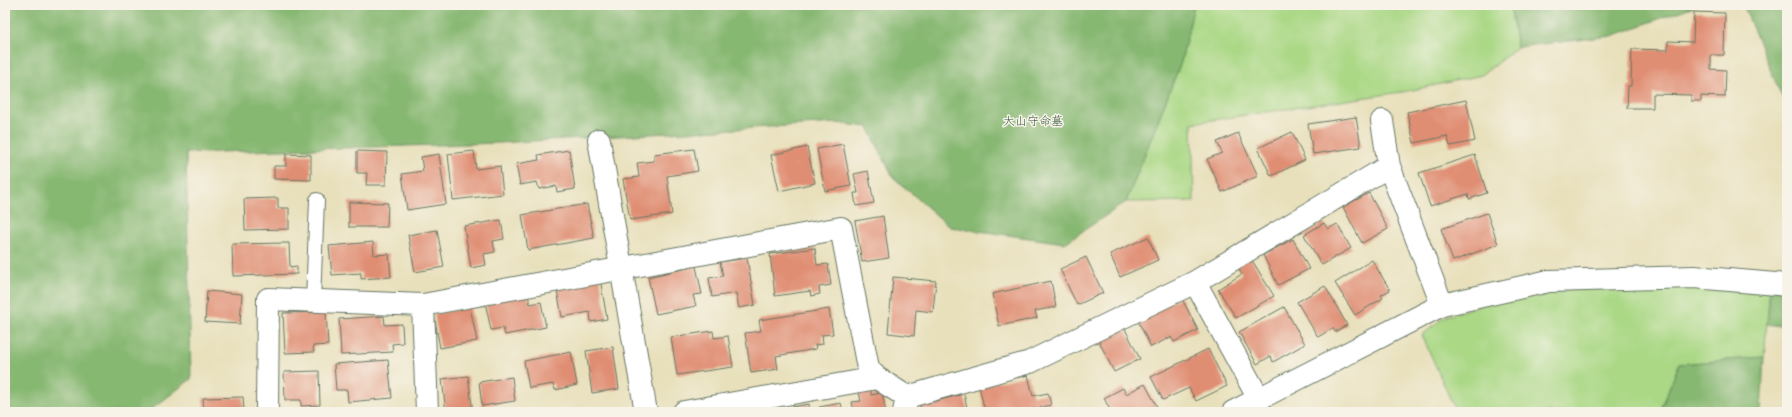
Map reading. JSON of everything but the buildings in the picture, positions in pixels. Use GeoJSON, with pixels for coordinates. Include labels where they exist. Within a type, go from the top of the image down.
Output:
{"type":"FeatureCollection","features":[{"type":"Feature","properties":{"kind":"street"},"geometry":{"type":"LineString","coordinates":[[1382,121],[1389,166],[1442,305]]}},
{"type":"Feature","properties":{"kind":"street"},"geometry":{"type":"LineString","coordinates":[[599,140],[646,412]]}},
{"type":"Feature","properties":{"kind":"street"},"geometry":{"type":"LineString","coordinates":[[267,412],[268,299],[423,305],[841,228],[868,368],[905,404],[1030,362],[1195,282],[1389,166]]}},
{"type":"Feature","properties":{"kind":"street"},"geometry":{"type":"LineString","coordinates":[[1233,412],[1442,305],[1549,281],[1694,277],[1787,285]]}},
{"type":"Feature","properties":{"kind":"street"},"geometry":{"type":"LineString","coordinates":[[1195,282],[1259,400]]}},
{"type":"Feature","properties":{"kind":"street"},"geometry":{"type":"LineString","coordinates":[[423,305],[428,412]]}},
{"type":"Feature","properties":{"kind":"street"},"geometry":{"type":"LineString","coordinates":[[684,412],[877,378]]}},
{"type":"Feature","properties":{"kind":"lane"},"geometry":{"type":"LineString","coordinates":[[313,301],[317,200]]}},
{"type":"Feature","properties":{"kind":"green space","name":"大山守命墓"},"geometry":{"type":"Polygon","coordinates":[[[5,5],[1194,5],[1181,62],[1126,202],[1065,243],[950,227],[893,177],[868,127],[837,123],[499,143],[186,153],[191,379],[148,412],[5,412],[5,5]]]}},
{"type":"Feature","properties":{"kind":"green space"},"geometry":{"type":"Polygon","coordinates":[[[1194,5],[1510,5],[1517,47],[1482,75],[1408,91],[1192,123],[1194,201],[1126,202],[1181,62],[1194,5]]]}},
{"type":"Feature","properties":{"kind":"green space"},"geometry":{"type":"Polygon","coordinates":[[[1510,5],[1697,5],[1612,36],[1517,47],[1510,5]]]}},
{"type":"Feature","properties":{"kind":"green space"},"geometry":{"type":"Polygon","coordinates":[[[1743,5],[1787,5],[1787,109],[1743,5]]]}},
{"type":"Feature","properties":{"kind":"green space"},"geometry":{"type":"Polygon","coordinates":[[[1639,285],[1770,288],[1764,357],[1679,364],[1660,412],[1456,412],[1422,335],[1444,317],[1517,293],[1639,285]]]}},
{"type":"Feature","properties":{"kind":"green space"},"geometry":{"type":"Polygon","coordinates":[[[1770,288],[1787,288],[1787,327],[1767,324],[1770,288]]]}},
{"type":"Feature","properties":{"kind":"green space"},"geometry":{"type":"Polygon","coordinates":[[[1764,357],[1761,412],[1660,412],[1679,364],[1764,357]]]}}]}
